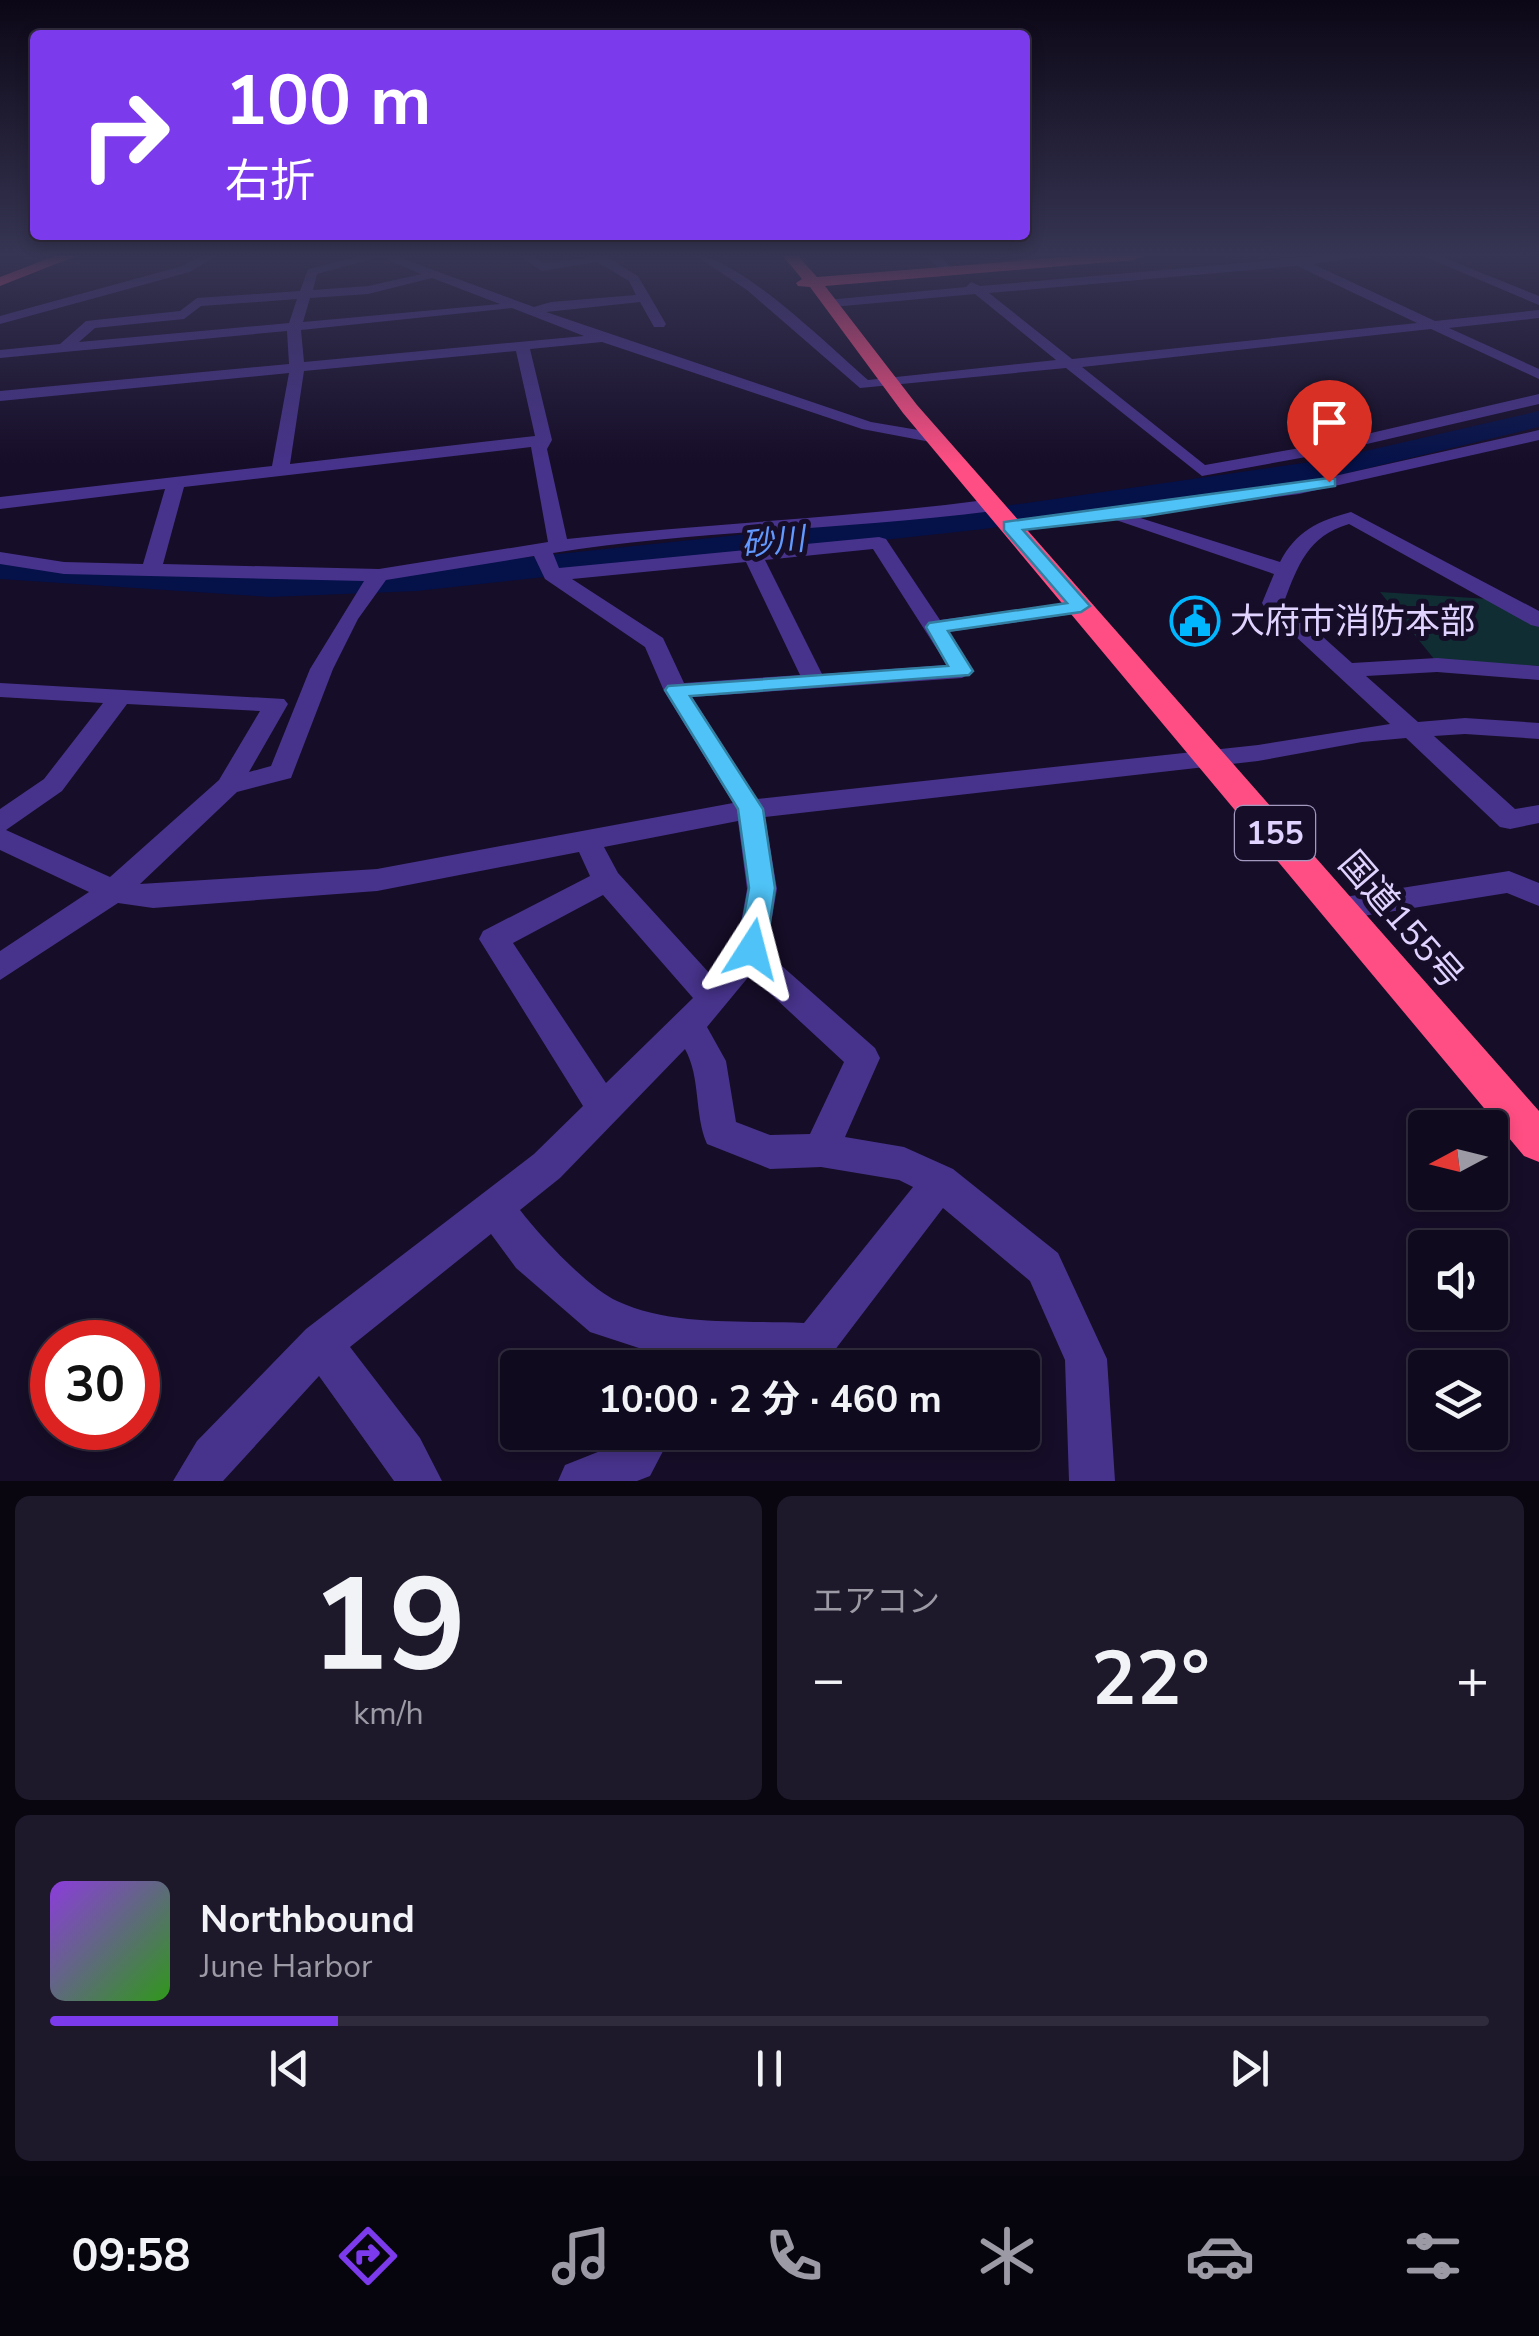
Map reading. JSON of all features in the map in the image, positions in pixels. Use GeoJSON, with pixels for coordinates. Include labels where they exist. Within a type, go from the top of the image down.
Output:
{"type":"FeatureCollection","features":[{"type":"Feature","properties":{"kind":"highway","name":"国道155号"},"geometry":{"type":"LineString","coordinates":[[839,325],[872,369],[891,384]]}},
{"type":"Feature","properties":{"kind":"highway","name":"国道155号"},"geometry":{"type":"LineString","coordinates":[[848,325],[936,438],[1539,1142]]}},
{"type":"Feature","properties":{"kind":"street"},"geometry":{"type":"LineString","coordinates":[[63,348],[90,325]]}},
{"type":"Feature","properties":{"kind":"street"},"geometry":{"type":"LineString","coordinates":[[280,470],[297,367],[295,325]]}},
{"type":"Feature","properties":{"kind":"street"},"geometry":{"type":"LineString","coordinates":[[0,354],[323,325]]}},
{"type":"Feature","properties":{"kind":"street"},"geometry":{"type":"LineString","coordinates":[[569,325],[868,426],[936,438]]}},
{"type":"Feature","properties":{"kind":"street"},"geometry":{"type":"LineString","coordinates":[[796,325],[866,385],[1444,325]]}},
{"type":"Feature","properties":{"kind":"street"},"geometry":{"type":"LineString","coordinates":[[1020,325],[1202,471],[1328,448],[1539,399]]}},
{"type":"Feature","properties":{"kind":"street"},"geometry":{"type":"LineString","coordinates":[[1436,326],[1539,375]]}},
{"type":"Feature","properties":{"kind":"street"},"geometry":{"type":"LineString","coordinates":[[1,397],[603,338]]}},
{"type":"Feature","properties":{"kind":"street"},"geometry":{"type":"LineString","coordinates":[[196,1481],[213,1457],[322,1344],[546,1166],[700,1012],[752,949],[762,888],[750,809],[676,690],[655,642],[552,574],[538,449],[544,440],[522,346]]}},
{"type":"Feature","properties":{"kind":"street"},"geometry":{"type":"LineString","coordinates":[[23,366],[34,351]]}},
{"type":"Feature","properties":{"kind":"street"},"geometry":{"type":"LineString","coordinates":[[1,397],[12,381]]}},
{"type":"Feature","properties":{"kind":"street"},"geometry":{"type":"LineString","coordinates":[[0,558],[64,568],[379,576],[547,548],[694,531],[894,518],[1112,515],[1299,489],[1539,435]]}},
{"type":"Feature","properties":{"kind":"street"},"geometry":{"type":"LineString","coordinates":[[0,503],[544,440]]}},
{"type":"Feature","properties":{"kind":"street"},"geometry":{"type":"LineString","coordinates":[[151,570],[176,482]]}},
{"type":"Feature","properties":{"kind":"street"},"geometry":{"type":"LineString","coordinates":[[1112,515],[1286,571]]}},
{"type":"Feature","properties":{"kind":"street"},"geometry":{"type":"LineString","coordinates":[[1539,620],[1351,518],[1323,524],[1302,538],[1273,603],[1510,820],[1539,814]]}},
{"type":"Feature","properties":{"kind":"street"},"geometry":{"type":"LineString","coordinates":[[552,574],[879,543],[962,671],[676,690]]}},
{"type":"Feature","properties":{"kind":"street"},"geometry":{"type":"LineString","coordinates":[[752,554],[814,681]]}},
{"type":"Feature","properties":{"kind":"street"},"geometry":{"type":"LineString","coordinates":[[228,786],[282,772],[298,722],[355,605],[379,576]]}},
{"type":"Feature","properties":{"kind":"street"},"geometry":{"type":"LineString","coordinates":[[936,627],[1081,606]]}},
{"type":"Feature","properties":{"kind":"street"},"geometry":{"type":"LineString","coordinates":[[1344,670],[1438,665],[1539,673]]}},
{"type":"Feature","properties":{"kind":"street"},"geometry":{"type":"LineString","coordinates":[[0,690],[276,704],[228,786],[113,891],[0,968]]}},
{"type":"Feature","properties":{"kind":"street"},"geometry":{"type":"LineString","coordinates":[[0,822],[52,786],[122,696]]}},
{"type":"Feature","properties":{"kind":"street"},"geometry":{"type":"LineString","coordinates":[[0,838],[113,891],[154,897],[377,880],[750,809],[1258,753],[1409,728],[1539,730]]}},
{"type":"Feature","properties":{"kind":"street"},"geometry":{"type":"LineString","coordinates":[[586,840],[607,880],[700,1012],[720,1132],[770,1152],[821,1150],[904,1164],[940,1182],[1044,1267],[1086,1359],[1092,1481]]}},
{"type":"Feature","properties":{"kind":"street"},"geometry":{"type":"LineString","coordinates":[[603,1108],[494,938],[607,880]]}},
{"type":"Feature","properties":{"kind":"street"},"geometry":{"type":"LineString","coordinates":[[1338,909],[1509,882],[1539,894]]}},
{"type":"Feature","properties":{"kind":"street"},"geometry":{"type":"LineString","coordinates":[[748,954],[864,1058],[821,1150]]}},
{"type":"Feature","properties":{"kind":"street"},"geometry":{"type":"LineString","coordinates":[[702,1350],[814,1344],[940,1182]]}},
{"type":"Feature","properties":{"kind":"street"},"geometry":{"type":"LineString","coordinates":[[493,1206],[530,1254],[604,1318],[661,1350]]}},
{"type":"Feature","properties":{"kind":"street"},"geometry":{"type":"LineString","coordinates":[[322,1344],[420,1481]]}},
{"type":"Feature","properties":{"kind":"street"},"geometry":{"type":"LineString","coordinates":[[582,1481],[634,1460],[640,1450]]}},
{"type":"Feature","properties":{"kind":"green space"},"geometry":{"type":"Polygon","coordinates":[[[1380,592],[1489,599],[1539,627],[1539,666],[1434,659],[1380,592]]]}},
{"type":"Feature","properties":{"kind":"waterway","name":"砂川"},"geometry":{"type":"LineString","coordinates":[[0,569],[270,586],[417,580],[984,519],[1331,468],[1539,419]]}},
{"type":"Feature","properties":{"kind":"place","name":"大府市消防本部"},"geometry":{"type":"Point","coordinates":[1195,621]}},
{"type":"Feature","properties":{"kind":"route"},"geometry":{"type":"LineString","coordinates":[[752,949],[762,888],[750,809],[676,690],[962,671],[936,627],[1081,606],[1010,526],[1146,511],[1329,482]]}}]}
